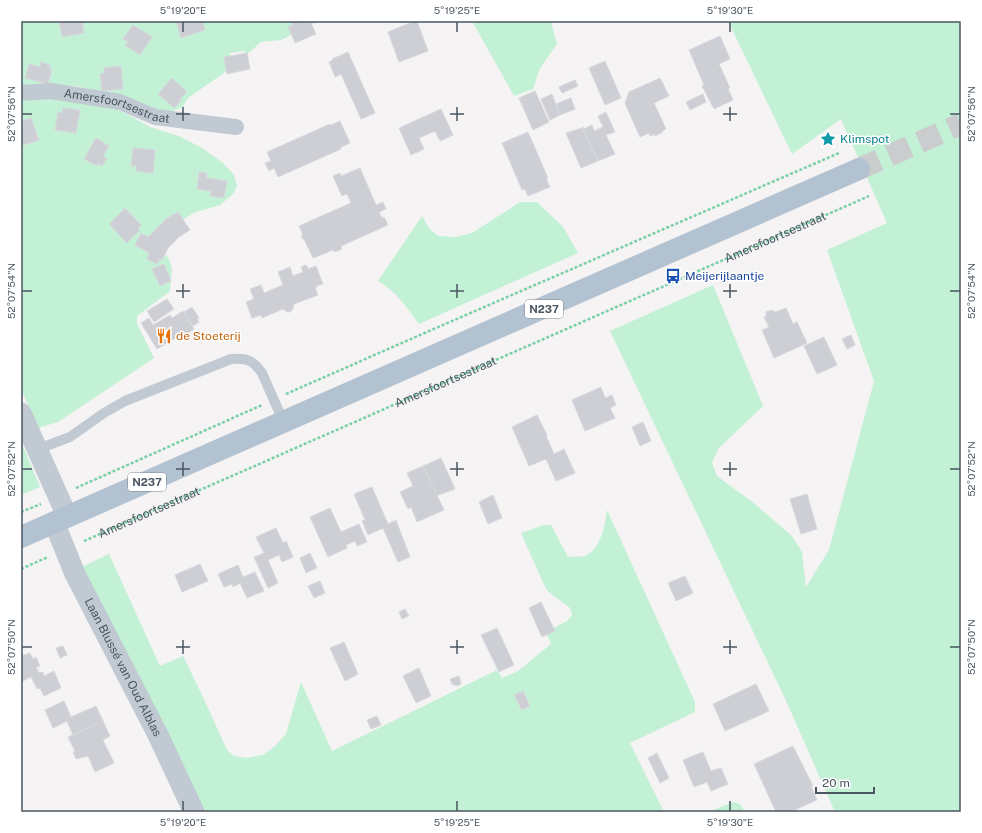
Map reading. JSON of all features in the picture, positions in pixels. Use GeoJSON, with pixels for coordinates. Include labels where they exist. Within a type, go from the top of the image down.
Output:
{"type":"FeatureCollection","features":[{"type":"Feature","properties":{"kind":"main road","name":"N237"},"geometry":{"type":"LineString","coordinates":[[21,537],[284,423],[859,169]]}},
{"type":"Feature","properties":{"kind":"street","name":"Amersfoortsestraat"},"geometry":{"type":"LineString","coordinates":[[21,93],[51,91],[120,102],[155,117],[236,127]]}},
{"type":"Feature","properties":{"kind":"street","name":"Laan Blussé van Oud Alblas"},"geometry":{"type":"LineString","coordinates":[[21,413],[58,496],[65,550],[75,574],[158,735],[194,812]]}},
{"type":"Feature","properties":{"kind":"lane"},"geometry":{"type":"LineString","coordinates":[[38,449],[70,437],[104,413],[125,401],[231,359],[242,358],[251,361],[257,366],[262,373],[284,423]]}},
{"type":"Feature","properties":{"kind":"path"},"geometry":{"type":"LineString","coordinates":[[21,512],[429,331],[845,151]]}},
{"type":"Feature","properties":{"kind":"path","name":"Amersfoortsestraat"},"geometry":{"type":"LineString","coordinates":[[21,569],[869,196]]}},
{"type":"Feature","properties":{"kind":"green space"},"geometry":{"type":"Polygon","coordinates":[[[21,21],[318,21],[281,40],[261,42],[245,56],[245,51],[230,53],[231,68],[188,98],[183,107],[173,111],[161,111],[128,99],[76,86],[21,86],[21,21]]]}},
{"type":"Feature","properties":{"kind":"green space"},"geometry":{"type":"Polygon","coordinates":[[[472,21],[551,21],[557,44],[540,68],[533,89],[514,96],[472,21]]]}},
{"type":"Feature","properties":{"kind":"green space"},"geometry":{"type":"Polygon","coordinates":[[[728,21],[961,21],[961,812],[835,812],[788,705],[610,331],[713,285],[763,406],[718,449],[712,463],[717,476],[755,504],[792,536],[802,552],[806,587],[829,550],[874,381],[827,250],[887,223],[841,119],[792,154],[728,21]]]}},
{"type":"Feature","properties":{"kind":"green space"},"geometry":{"type":"Polygon","coordinates":[[[48,97],[111,107],[150,127],[179,136],[202,148],[223,163],[234,175],[237,186],[233,194],[220,205],[196,212],[175,224],[155,249],[168,257],[172,268],[170,291],[137,316],[137,324],[154,358],[58,422],[38,428],[21,389],[21,99],[48,97]]]}},
{"type":"Feature","properties":{"kind":"green space"},"geometry":{"type":"Polygon","coordinates":[[[520,202],[537,202],[563,227],[578,253],[419,324],[396,295],[378,281],[422,216],[429,228],[438,236],[456,237],[472,233],[520,202]]]}},
{"type":"Feature","properties":{"kind":"green space"},"geometry":{"type":"Polygon","coordinates":[[[21,441],[40,487],[21,495],[21,441]]]}},
{"type":"Feature","properties":{"kind":"green space"},"geometry":{"type":"Polygon","coordinates":[[[607,510],[695,702],[695,712],[630,743],[664,812],[198,812],[82,567],[109,554],[160,666],[183,656],[227,750],[234,756],[246,758],[263,755],[274,747],[286,734],[301,682],[332,751],[497,670],[502,678],[518,671],[551,644],[546,632],[567,621],[572,615],[570,608],[546,589],[521,533],[544,525],[551,525],[568,557],[584,556],[590,553],[598,543],[605,523],[607,510]]]}},
{"type":"Feature","properties":{"kind":"green space"},"geometry":{"type":"Polygon","coordinates":[[[733,802],[740,804],[745,812],[709,812],[733,802]]]}},
{"type":"Feature","properties":{"kind":"building"},"geometry":{"type":"Polygon","coordinates":[[[59,21],[82,21],[84,33],[62,37],[59,21]]]}},
{"type":"Feature","properties":{"kind":"building"},"geometry":{"type":"Polygon","coordinates":[[[176,21],[202,21],[205,30],[181,38],[176,21]]]}},
{"type":"Feature","properties":{"kind":"building"},"geometry":{"type":"Polygon","coordinates":[[[291,21],[310,21],[316,34],[295,43],[288,27],[293,25],[291,21]]]}},
{"type":"Feature","properties":{"kind":"building"},"geometry":{"type":"Polygon","coordinates":[[[417,21],[428,51],[399,62],[388,32],[417,21]]]}},
{"type":"Feature","properties":{"kind":"building"},"geometry":{"type":"Polygon","coordinates":[[[133,25],[152,37],[140,55],[125,45],[128,42],[123,39],[133,25]]]}},
{"type":"Feature","properties":{"kind":"building"},"geometry":{"type":"Polygon","coordinates":[[[720,36],[730,59],[719,64],[730,88],[728,89],[733,100],[714,109],[702,86],[704,85],[689,50],[720,36]]]}},
{"type":"Feature","properties":{"kind":"building"},"geometry":{"type":"Polygon","coordinates":[[[348,52],[375,113],[361,119],[341,74],[335,77],[329,62],[333,60],[332,59],[348,52]]]}},
{"type":"Feature","properties":{"kind":"building"},"geometry":{"type":"Polygon","coordinates":[[[247,53],[250,69],[227,74],[224,57],[247,53]]]}},
{"type":"Feature","properties":{"kind":"building"},"geometry":{"type":"Polygon","coordinates":[[[605,61],[621,98],[605,105],[589,68],[605,61]]]}},
{"type":"Feature","properties":{"kind":"building"},"geometry":{"type":"Polygon","coordinates":[[[41,62],[50,65],[49,69],[52,70],[48,84],[25,78],[29,64],[40,67],[41,62]]]}},
{"type":"Feature","properties":{"kind":"building"},"geometry":{"type":"Polygon","coordinates":[[[121,66],[123,89],[102,91],[100,74],[104,73],[104,68],[121,66]]]}},
{"type":"Feature","properties":{"kind":"building"},"geometry":{"type":"Polygon","coordinates":[[[172,78],[187,92],[174,108],[158,94],[172,78]]]}},
{"type":"Feature","properties":{"kind":"building"},"geometry":{"type":"Polygon","coordinates":[[[660,78],[669,96],[654,103],[666,129],[655,136],[654,134],[650,136],[649,133],[640,137],[625,103],[629,92],[660,78]]]}},
{"type":"Feature","properties":{"kind":"building"},"geometry":{"type":"Polygon","coordinates":[[[575,80],[578,86],[562,93],[559,87],[575,80]]]}},
{"type":"Feature","properties":{"kind":"building"},"geometry":{"type":"Polygon","coordinates":[[[535,91],[549,122],[533,130],[519,98],[535,91]]]}},
{"type":"Feature","properties":{"kind":"building"},"geometry":{"type":"Polygon","coordinates":[[[552,94],[560,115],[550,120],[541,99],[552,94]]]}},
{"type":"Feature","properties":{"kind":"building"},"geometry":{"type":"Polygon","coordinates":[[[703,94],[706,102],[690,110],[686,102],[703,94]]]}},
{"type":"Feature","properties":{"kind":"building"},"geometry":{"type":"Polygon","coordinates":[[[571,98],[575,109],[560,115],[556,104],[571,98]]]}},
{"type":"Feature","properties":{"kind":"building"},"geometry":{"type":"Polygon","coordinates":[[[63,108],[80,110],[76,133],[55,130],[58,112],[62,113],[63,108]]]}},
{"type":"Feature","properties":{"kind":"building"},"geometry":{"type":"Polygon","coordinates":[[[441,109],[453,135],[440,141],[435,131],[419,138],[424,149],[411,155],[399,128],[441,109]]]}},
{"type":"Feature","properties":{"kind":"building"},"geometry":{"type":"Polygon","coordinates":[[[606,112],[615,132],[606,135],[615,154],[598,161],[582,128],[583,127],[584,129],[592,125],[594,131],[603,127],[598,116],[606,112]]]}},
{"type":"Feature","properties":{"kind":"building"},"geometry":{"type":"Polygon","coordinates":[[[31,118],[39,140],[21,146],[21,121],[31,118]]]}},
{"type":"Feature","properties":{"kind":"building"},"geometry":{"type":"Polygon","coordinates":[[[340,121],[350,143],[341,147],[341,149],[278,177],[274,168],[269,171],[265,163],[271,161],[267,152],[340,121]]]}},
{"type":"Feature","properties":{"kind":"building"},"geometry":{"type":"Polygon","coordinates":[[[582,128],[598,161],[581,168],[566,133],[582,128]]]}},
{"type":"Feature","properties":{"kind":"building"},"geometry":{"type":"Polygon","coordinates":[[[528,132],[548,178],[546,179],[550,187],[528,196],[525,189],[522,190],[502,143],[528,132]]]}},
{"type":"Feature","properties":{"kind":"building"},"geometry":{"type":"Polygon","coordinates":[[[96,138],[109,146],[103,156],[107,158],[102,166],[98,164],[97,166],[84,159],[96,138]]]}},
{"type":"Feature","properties":{"kind":"building"},"geometry":{"type":"Polygon","coordinates":[[[133,148],[155,150],[153,173],[136,171],[136,166],[131,166],[133,148]]]}},
{"type":"Feature","properties":{"kind":"building"},"geometry":{"type":"Polygon","coordinates":[[[360,168],[376,205],[383,202],[386,209],[379,212],[382,218],[384,217],[388,225],[341,246],[342,249],[335,252],[333,250],[313,258],[301,236],[303,235],[299,226],[351,203],[347,194],[342,196],[333,176],[340,173],[341,176],[360,168]]]}},
{"type":"Feature","properties":{"kind":"building"},"geometry":{"type":"Polygon","coordinates":[[[199,172],[207,173],[206,178],[227,181],[224,198],[210,196],[211,191],[197,189],[199,172]]]}},
{"type":"Feature","properties":{"kind":"building"},"geometry":{"type":"Polygon","coordinates":[[[125,208],[141,225],[138,228],[140,230],[127,243],[109,224],[125,208]]]}},
{"type":"Feature","properties":{"kind":"building"},"geometry":{"type":"Polygon","coordinates":[[[178,212],[190,230],[179,237],[168,248],[162,260],[160,259],[157,264],[147,259],[149,253],[135,245],[141,233],[148,237],[166,219],[178,212]]]}},
{"type":"Feature","properties":{"kind":"building"},"geometry":{"type":"Polygon","coordinates":[[[164,264],[171,281],[160,286],[152,269],[164,264]]]}},
{"type":"Feature","properties":{"kind":"building"},"geometry":{"type":"Polygon","coordinates":[[[306,265],[308,269],[316,266],[323,284],[316,286],[317,288],[315,288],[318,295],[294,304],[293,309],[290,312],[283,309],[262,318],[261,315],[252,318],[246,302],[254,299],[250,289],[261,285],[264,293],[283,285],[278,272],[290,267],[293,276],[303,272],[301,267],[306,265]]]}},
{"type":"Feature","properties":{"kind":"building"},"geometry":{"type":"Polygon","coordinates":[[[167,299],[174,309],[154,322],[147,311],[167,299]]]}},
{"type":"Feature","properties":{"kind":"building"},"geometry":{"type":"Polygon","coordinates":[[[192,307],[199,318],[197,319],[199,322],[193,326],[184,312],[192,307]]]}},
{"type":"Feature","properties":{"kind":"building"},"geometry":{"type":"Polygon","coordinates":[[[786,308],[793,324],[797,322],[807,343],[774,358],[762,330],[769,327],[764,317],[766,316],[766,312],[772,310],[775,312],[786,308]]]}},
{"type":"Feature","properties":{"kind":"building"},"geometry":{"type":"Polygon","coordinates":[[[183,311],[194,329],[185,335],[184,333],[157,349],[141,323],[149,318],[153,325],[170,315],[172,318],[183,311]]]}},
{"type":"Feature","properties":{"kind":"building"},"geometry":{"type":"Polygon","coordinates":[[[851,335],[855,345],[847,349],[842,339],[851,335]]]}},
{"type":"Feature","properties":{"kind":"building"},"geometry":{"type":"Polygon","coordinates":[[[824,337],[837,365],[817,374],[804,346],[824,337]]]}},
{"type":"Feature","properties":{"kind":"building"},"geometry":{"type":"Polygon","coordinates":[[[601,387],[605,398],[612,395],[616,405],[610,408],[615,418],[585,431],[572,400],[601,387]]]}},
{"type":"Feature","properties":{"kind":"building"},"geometry":{"type":"Polygon","coordinates":[[[537,415],[554,454],[564,449],[575,473],[556,481],[546,459],[529,466],[512,427],[537,415]]]}},
{"type":"Feature","properties":{"kind":"building"},"geometry":{"type":"Polygon","coordinates":[[[643,422],[651,441],[640,446],[632,427],[643,422]]]}},
{"type":"Feature","properties":{"kind":"building"},"geometry":{"type":"Polygon","coordinates":[[[441,458],[455,489],[436,496],[423,466],[441,458]]]}},
{"type":"Feature","properties":{"kind":"building"},"geometry":{"type":"Polygon","coordinates":[[[423,466],[444,510],[417,522],[411,507],[408,509],[400,492],[413,486],[407,473],[423,466]]]}},
{"type":"Feature","properties":{"kind":"building"},"geometry":{"type":"Polygon","coordinates":[[[372,487],[388,524],[396,520],[410,557],[398,562],[383,528],[368,535],[362,521],[365,520],[354,494],[372,487]]]}},
{"type":"Feature","properties":{"kind":"building"},"geometry":{"type":"Polygon","coordinates":[[[807,494],[817,529],[801,534],[790,499],[807,494]]]}},
{"type":"Feature","properties":{"kind":"building"},"geometry":{"type":"Polygon","coordinates":[[[493,495],[502,518],[488,524],[479,502],[493,495]]]}},
{"type":"Feature","properties":{"kind":"building"},"geometry":{"type":"Polygon","coordinates":[[[330,508],[341,532],[359,524],[367,542],[357,546],[355,541],[346,545],[347,548],[328,557],[310,517],[330,508]]]}},
{"type":"Feature","properties":{"kind":"building"},"geometry":{"type":"Polygon","coordinates":[[[276,528],[283,543],[286,541],[293,557],[282,562],[279,555],[268,560],[278,583],[268,588],[254,557],[264,553],[256,537],[276,528]]]}},
{"type":"Feature","properties":{"kind":"building"},"geometry":{"type":"Polygon","coordinates":[[[310,553],[317,568],[306,573],[300,558],[310,553]]]}},
{"type":"Feature","properties":{"kind":"building"},"geometry":{"type":"Polygon","coordinates":[[[200,564],[208,581],[182,592],[175,575],[200,564]]]}},
{"type":"Feature","properties":{"kind":"building"},"geometry":{"type":"Polygon","coordinates":[[[238,565],[243,577],[255,572],[264,591],[247,598],[240,583],[233,587],[232,584],[224,587],[218,574],[238,565]]]}},
{"type":"Feature","properties":{"kind":"building"},"geometry":{"type":"Polygon","coordinates":[[[685,576],[693,593],[676,601],[668,583],[685,576]]]}},
{"type":"Feature","properties":{"kind":"building"},"geometry":{"type":"Polygon","coordinates":[[[320,581],[325,593],[314,598],[308,586],[320,581]]]}},
{"type":"Feature","properties":{"kind":"building"},"geometry":{"type":"Polygon","coordinates":[[[541,602],[555,631],[542,637],[529,608],[541,602]]]}},
{"type":"Feature","properties":{"kind":"building"},"geometry":{"type":"Polygon","coordinates":[[[405,609],[409,616],[402,619],[399,612],[405,609]]]}},
{"type":"Feature","properties":{"kind":"building"},"geometry":{"type":"Polygon","coordinates":[[[497,628],[514,665],[499,672],[481,635],[497,628]]]}},
{"type":"Feature","properties":{"kind":"building"},"geometry":{"type":"Polygon","coordinates":[[[344,642],[358,674],[345,681],[330,648],[344,642]]]}},
{"type":"Feature","properties":{"kind":"building"},"geometry":{"type":"Polygon","coordinates":[[[63,646],[67,655],[60,658],[56,648],[63,646]]]}},
{"type":"Feature","properties":{"kind":"building"},"geometry":{"type":"Polygon","coordinates":[[[30,653],[33,659],[36,657],[40,666],[36,667],[39,673],[43,672],[44,676],[54,671],[61,688],[44,696],[40,688],[37,689],[31,677],[21,682],[21,656],[30,653]]]}},
{"type":"Feature","properties":{"kind":"building"},"geometry":{"type":"Polygon","coordinates":[[[419,668],[431,696],[416,703],[403,676],[419,668]]]}},
{"type":"Feature","properties":{"kind":"building"},"geometry":{"type":"Polygon","coordinates":[[[459,676],[461,684],[457,686],[452,684],[450,679],[459,676]]]}},
{"type":"Feature","properties":{"kind":"building"},"geometry":{"type":"Polygon","coordinates":[[[756,684],[769,711],[725,731],[713,704],[756,684]]]}},
{"type":"Feature","properties":{"kind":"building"},"geometry":{"type":"Polygon","coordinates":[[[523,691],[530,706],[522,710],[514,695],[523,691]]]}},
{"type":"Feature","properties":{"kind":"building"},"geometry":{"type":"Polygon","coordinates":[[[64,701],[71,717],[96,706],[103,721],[73,735],[67,721],[53,728],[45,710],[64,701]]]}},
{"type":"Feature","properties":{"kind":"building"},"geometry":{"type":"Polygon","coordinates":[[[377,716],[381,725],[371,729],[367,720],[377,716]]]}},
{"type":"Feature","properties":{"kind":"building"},"geometry":{"type":"Polygon","coordinates":[[[103,721],[110,736],[103,740],[114,763],[95,772],[88,756],[76,759],[73,752],[75,751],[68,737],[103,721]]]}},
{"type":"Feature","properties":{"kind":"building"},"geometry":{"type":"Polygon","coordinates":[[[793,746],[813,786],[811,786],[817,800],[790,812],[776,812],[754,764],[793,746]]]}},
{"type":"Feature","properties":{"kind":"building"},"geometry":{"type":"Polygon","coordinates":[[[703,752],[711,771],[721,768],[728,784],[711,791],[707,782],[694,787],[683,760],[703,752]]]}},
{"type":"Feature","properties":{"kind":"building"},"geometry":{"type":"Polygon","coordinates":[[[657,753],[669,778],[660,783],[648,758],[657,753]]]}},
{"type":"Feature","properties":{"kind":"tunnel"},"geometry":{"type":"LineString","coordinates":[[859,169],[961,124]]}},
{"type":"Feature","properties":{"kind":"place","name":"Klimspot"},"geometry":{"type":"Point","coordinates":[828,139]}},
{"type":"Feature","properties":{"kind":"place","name":"Meijerijlaantje"},"geometry":{"type":"Point","coordinates":[673,276]}},
{"type":"Feature","properties":{"kind":"place","name":"de Stoeterij"},"geometry":{"type":"Point","coordinates":[164,336]}}]}
